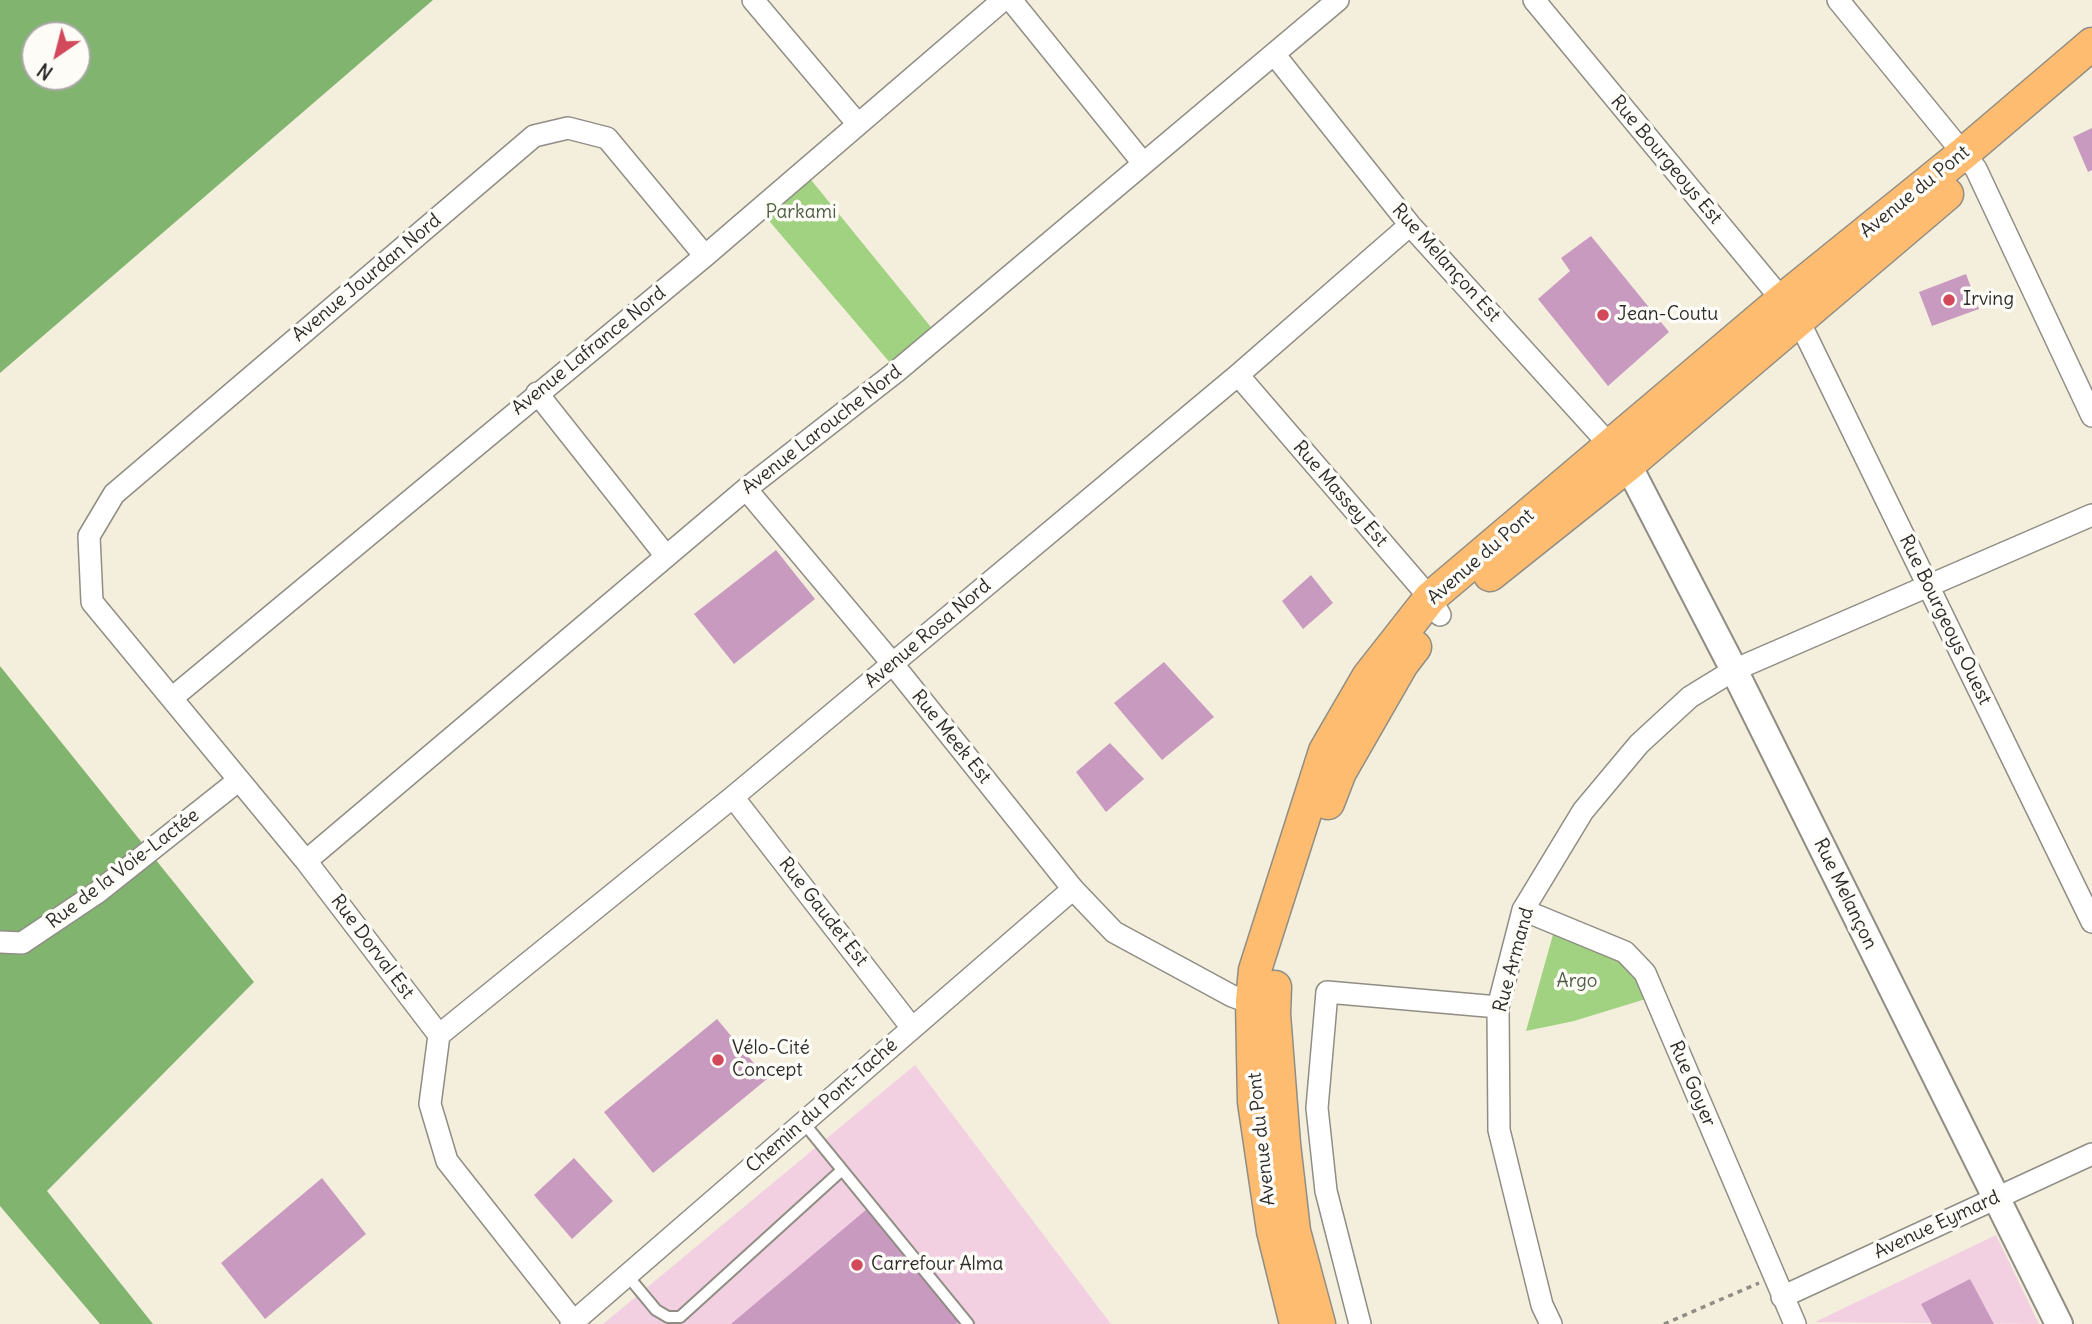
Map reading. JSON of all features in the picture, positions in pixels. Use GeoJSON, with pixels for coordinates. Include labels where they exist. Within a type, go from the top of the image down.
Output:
{"type":"FeatureCollection","features":[{"type":"Feature","properties":{"kind":"main road","name":"Avenue du Pont"},"geometry":{"type":"LineString","coordinates":[[1970,161],[2092,44]]}},
{"type":"Feature","properties":{"kind":"main road","name":"Avenue du Pont"},"geometry":{"type":"LineString","coordinates":[[1296,1324],[1273,1231],[1254,1102],[1263,1008],[1276,976],[1294,898],[1340,772],[1435,607],[1970,161],[2092,70]]}},
{"type":"Feature","properties":{"kind":"main road","name":"Avenue du Pont"},"geometry":{"type":"LineString","coordinates":[[1263,1008],[1294,1231],[1320,1324]]}},
{"type":"Feature","properties":{"kind":"street"},"geometry":{"type":"LineString","coordinates":[[752,0],[857,123]]}},
{"type":"Feature","properties":{"kind":"street","name":"Avenue Lafrance Nord"},"geometry":{"type":"LineString","coordinates":[[173,698],[705,256],[1003,0]]}},
{"type":"Feature","properties":{"kind":"street"},"geometry":{"type":"LineString","coordinates":[[1011,0],[1143,163]]}},
{"type":"Feature","properties":{"kind":"street","name":"Avenue Larouche Nord"},"geometry":{"type":"LineString","coordinates":[[306,861],[746,489],[897,371],[1338,0]]}},
{"type":"Feature","properties":{"kind":"street","name":"Rue Bourgeoys Est"},"geometry":{"type":"LineString","coordinates":[[1534,0],[1790,309]]}},
{"type":"Feature","properties":{"kind":"street"},"geometry":{"type":"LineString","coordinates":[[1838,0],[1970,161],[2092,416]]}},
{"type":"Feature","properties":{"kind":"street","name":"Rue Melançon Est"},"geometry":{"type":"LineString","coordinates":[[1274,54],[1410,225],[1619,455]]}},
{"type":"Feature","properties":{"kind":"street","name":"Avenue Jourdan Nord"},"geometry":{"type":"LineString","coordinates":[[92,601],[89,536],[114,494],[534,136],[568,128],[607,138],[705,256]]}},
{"type":"Feature","properties":{"kind":"street","name":"Avenue Rosa Nord"},"geometry":{"type":"LineString","coordinates":[[439,1035],[733,797],[1238,375],[1410,225]]}},
{"type":"Feature","properties":{"kind":"street","name":"Rue Bourgeoys Ouest"},"geometry":{"type":"LineString","coordinates":[[1790,309],[2092,922]]}},
{"type":"Feature","properties":{"kind":"street","name":"Rue Massey Est"},"geometry":{"type":"LineString","coordinates":[[1238,375],[1435,607]]}},
{"type":"Feature","properties":{"kind":"street"},"geometry":{"type":"LineString","coordinates":[[537,393],[666,556]]}},
{"type":"Feature","properties":{"kind":"street","name":"Rue Melançon"},"geometry":{"type":"LineString","coordinates":[[1619,455],[1734,670],[2059,1324]]}},
{"type":"Feature","properties":{"kind":"street","name":"Rue Meek Est"},"geometry":{"type":"LineString","coordinates":[[746,489],[892,663],[1073,889],[1114,932],[1232,996],[1263,1008]]}},
{"type":"Feature","properties":{"kind":"street","name":"Rue Armand"},"geometry":{"type":"LineString","coordinates":[[1551,1324],[1542,1305],[1499,1130],[1498,1007],[1523,910],[1583,811],[1639,744],[1690,697],[1734,670],[2092,515]]}},
{"type":"Feature","properties":{"kind":"street","name":"Rue Dorval Est"},"geometry":{"type":"LineString","coordinates":[[92,601],[306,861],[439,1035]]}},
{"type":"Feature","properties":{"kind":"street","name":"Rue de la Voie-Lactée"},"geometry":{"type":"LineString","coordinates":[[0,942],[22,943],[76,907],[239,779]]}},
{"type":"Feature","properties":{"kind":"street","name":"Rue Gaudet Est"},"geometry":{"type":"LineString","coordinates":[[733,797],[912,1028]]}},
{"type":"Feature","properties":{"kind":"street","name":"Chemin du Pont-Taché"},"geometry":{"type":"LineString","coordinates":[[573,1323],[1073,889]]}},
{"type":"Feature","properties":{"kind":"street","name":"Rue Goyer"},"geometry":{"type":"LineString","coordinates":[[1523,910],[1625,952],[1645,973],[1795,1324]]}},
{"type":"Feature","properties":{"kind":"street"},"geometry":{"type":"LineString","coordinates":[[1360,1324],[1326,1191],[1317,1108],[1327,992],[1498,1007]]}},
{"type":"Feature","properties":{"kind":"street"},"geometry":{"type":"LineString","coordinates":[[439,1035],[430,1104],[447,1161],[573,1323]]}},
{"type":"Feature","properties":{"kind":"street","name":"Avenue Eymard"},"geometry":{"type":"LineString","coordinates":[[1782,1297],[2092,1154]]}},
{"type":"Feature","properties":{"kind":"lane"},"geometry":{"type":"LineString","coordinates":[[803,1122],[968,1324]]}},
{"type":"Feature","properties":{"kind":"lane"},"geometry":{"type":"LineString","coordinates":[[627,1275],[656,1310],[668,1317],[680,1317],[842,1170]]}},
{"type":"Feature","properties":{"kind":"path"},"geometry":{"type":"LineString","coordinates":[[1664,1324],[1773,1277]]}},
{"type":"Feature","properties":{"kind":"shaded area"},"geometry":{"type":"Polygon","coordinates":[[[915,1065],[1111,1324],[603,1324],[915,1065]]]}},
{"type":"Feature","properties":{"kind":"shaded area"},"geometry":{"type":"Polygon","coordinates":[[[1996,1235],[2039,1324],[1815,1322],[1996,1235]]]}},
{"type":"Feature","properties":{"kind":"green space"},"geometry":{"type":"Polygon","coordinates":[[[0,0],[433,0],[0,373],[0,0]]]}},
{"type":"Feature","properties":{"kind":"green space","name":"Parkami"},"geometry":{"type":"Polygon","coordinates":[[[803,170],[939,337],[897,371],[759,209],[803,170]]]}},
{"type":"Feature","properties":{"kind":"green space"},"geometry":{"type":"Polygon","coordinates":[[[0,666],[254,982],[47,1191],[153,1324],[100,1324],[0,1206],[0,666]]]}},
{"type":"Feature","properties":{"kind":"green space","name":"Argo"},"geometry":{"type":"Polygon","coordinates":[[[1554,931],[1631,964],[1649,998],[1574,1021],[1526,1031],[1554,931]]]}},
{"type":"Feature","properties":{"kind":"building"},"geometry":{"type":"Polygon","coordinates":[[[2092,128],[2092,170],[2088,172],[2073,137],[2092,128]]]}},
{"type":"Feature","properties":{"kind":"building","name":"Jean-Coutu"},"geometry":{"type":"Polygon","coordinates":[[[1591,236],[1669,332],[1608,386],[1538,299],[1570,271],[1561,258],[1591,236]]]}},
{"type":"Feature","properties":{"kind":"building","name":"Irving"},"geometry":{"type":"Polygon","coordinates":[[[1966,274],[1979,309],[1932,326],[1919,292],[1966,274]]]}},
{"type":"Feature","properties":{"kind":"building"},"geometry":{"type":"Polygon","coordinates":[[[776,550],[815,599],[734,664],[694,614],[776,550]]]}},
{"type":"Feature","properties":{"kind":"building"},"geometry":{"type":"Polygon","coordinates":[[[1311,575],[1333,603],[1303,629],[1282,601],[1311,575]]]}},
{"type":"Feature","properties":{"kind":"building"},"geometry":{"type":"Polygon","coordinates":[[[1164,662],[1214,717],[1162,760],[1114,703],[1164,662]]]}},
{"type":"Feature","properties":{"kind":"building"},"geometry":{"type":"Polygon","coordinates":[[[1110,743],[1144,779],[1106,812],[1076,772],[1110,743]]]}},
{"type":"Feature","properties":{"kind":"building"},"geometry":{"type":"Polygon","coordinates":[[[717,1019],[767,1079],[653,1173],[604,1112],[717,1019]]]}},
{"type":"Feature","properties":{"kind":"building"},"geometry":{"type":"Polygon","coordinates":[[[574,1158],[613,1201],[572,1239],[534,1195],[574,1158]]]}},
{"type":"Feature","properties":{"kind":"building"},"geometry":{"type":"Polygon","coordinates":[[[322,1178],[366,1234],[265,1319],[221,1263],[322,1178]]]}},
{"type":"Feature","properties":{"kind":"building","name":"Carrefour Alma"},"geometry":{"type":"Polygon","coordinates":[[[867,1209],[960,1321],[956,1324],[731,1324],[867,1209]]]}},
{"type":"Feature","properties":{"kind":"building"},"geometry":{"type":"Polygon","coordinates":[[[1970,1279],[1994,1324],[1932,1324],[1921,1304],[1970,1279]]]}},
{"type":"Feature","properties":{"kind":"place","name":"Irving"},"geometry":{"type":"Point","coordinates":[1949,300]}},
{"type":"Feature","properties":{"kind":"place","name":"Jean-Coutu"},"geometry":{"type":"Point","coordinates":[1603,315]}},
{"type":"Feature","properties":{"kind":"place","name":"Vélo-Cité Concept"},"geometry":{"type":"Point","coordinates":[718,1060]}},
{"type":"Feature","properties":{"kind":"place","name":"Carrefour Alma"},"geometry":{"type":"Point","coordinates":[857,1265]}}]}
